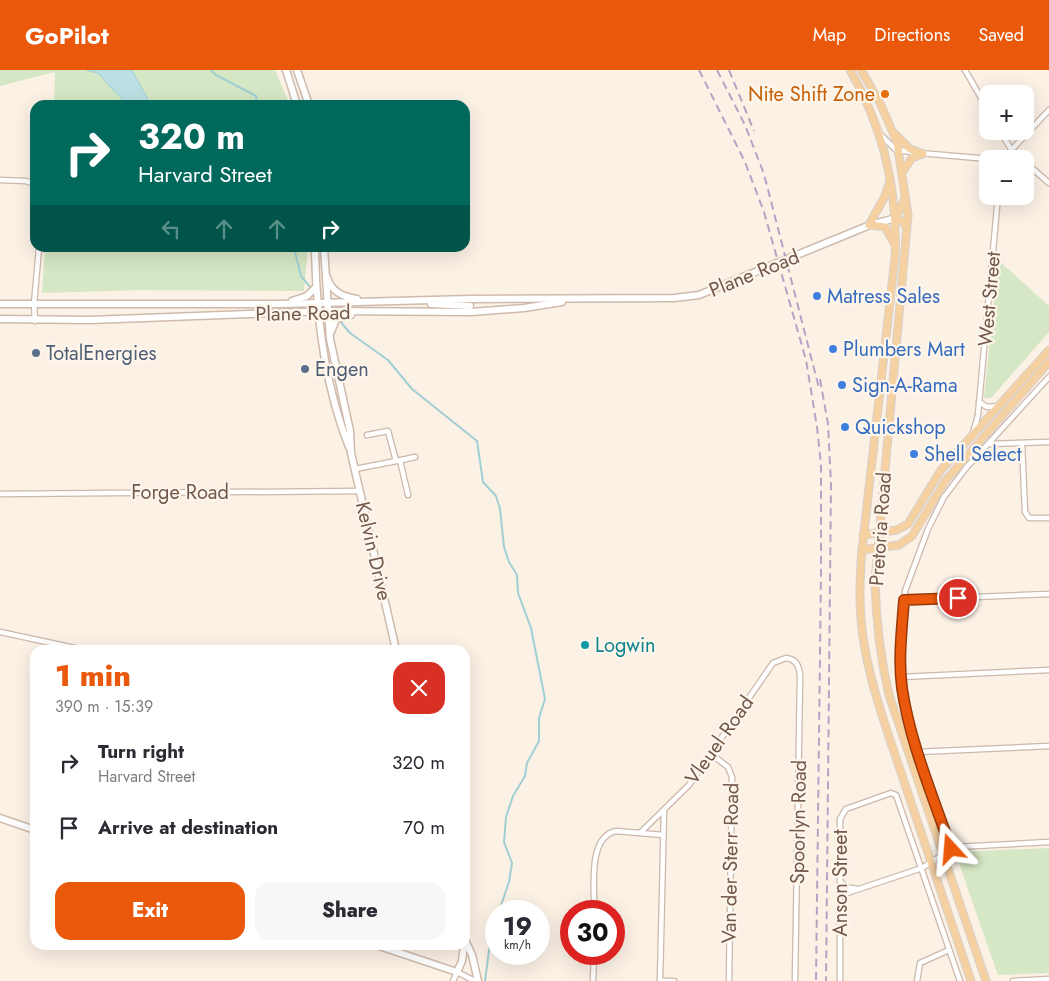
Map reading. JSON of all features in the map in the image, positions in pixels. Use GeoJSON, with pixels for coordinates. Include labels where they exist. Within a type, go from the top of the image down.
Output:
{"type":"FeatureCollection","features":[{"type":"Feature","properties":{"kind":"main road"},"geometry":{"type":"LineString","coordinates":[[286,70],[295,100]]}},
{"type":"Feature","properties":{"kind":"main road"},"geometry":{"type":"LineString","coordinates":[[297,70],[307,100]]}},
{"type":"Feature","properties":{"kind":"main road","name":"Pretoria Road"},"geometry":{"type":"LineString","coordinates":[[850,70],[878,131],[891,179],[896,218],[878,413],[863,535],[861,619],[868,666],[888,734],[971,981]]}},
{"type":"Feature","properties":{"kind":"main road","name":"Pretoria Road"},"geometry":{"type":"LineString","coordinates":[[862,70],[892,130],[899,150],[906,195],[908,231],[877,548],[876,618],[882,666],[889,695],[986,981]]}},
{"type":"Feature","properties":{"kind":"main road"},"geometry":{"type":"LineString","coordinates":[[892,130],[907,146],[923,153]]}},
{"type":"Feature","properties":{"kind":"main road"},"geometry":{"type":"LineString","coordinates":[[903,171],[912,158],[923,153]]}},
{"type":"Feature","properties":{"kind":"main road"},"geometry":{"type":"LineString","coordinates":[[891,179],[885,196],[870,225],[885,227],[892,236],[895,245]]}},
{"type":"Feature","properties":{"kind":"main road"},"geometry":{"type":"LineString","coordinates":[[906,195],[896,218],[903,222],[908,231]]}},
{"type":"Feature","properties":{"kind":"main road","name":"Plane Road"},"geometry":{"type":"LineString","coordinates":[[0,304],[281,304],[410,302],[470,298],[674,298],[698,295],[870,225],[896,218]]}},
{"type":"Feature","properties":{"kind":"main road","name":"Kelvin Drive"},"geometry":{"type":"LineString","coordinates":[[315,252],[317,312],[327,373],[355,469],[395,645]]}},
{"type":"Feature","properties":{"kind":"main road","name":"Kelvin Drive"},"geometry":{"type":"LineString","coordinates":[[324,252],[330,339],[350,431],[351,453]]}},
{"type":"Feature","properties":{"kind":"main road"},"geometry":{"type":"LineString","coordinates":[[324,269],[328,281],[339,294],[372,302]]}},
{"type":"Feature","properties":{"kind":"main road"},"geometry":{"type":"LineString","coordinates":[[281,304],[307,296],[316,287]]}},
{"type":"Feature","properties":{"kind":"main road","name":"Plane Road"},"geometry":{"type":"LineString","coordinates":[[1,319],[35,321],[317,312],[471,312],[606,299]]}},
{"type":"Feature","properties":{"kind":"main road"},"geometry":{"type":"LineString","coordinates":[[410,302],[470,306]]}},
{"type":"Feature","properties":{"kind":"main road"},"geometry":{"type":"LineString","coordinates":[[330,339],[331,328],[336,320],[362,312]]}},
{"type":"Feature","properties":{"kind":"main road"},"geometry":{"type":"LineString","coordinates":[[863,535],[897,530],[910,522],[931,484],[973,434],[1049,350]]}},
{"type":"Feature","properties":{"kind":"main road"},"geometry":{"type":"LineString","coordinates":[[862,550],[899,545],[912,536],[946,480],[1049,362]]}},
{"type":"Feature","properties":{"kind":"main road"},"geometry":{"type":"LineString","coordinates":[[878,413],[890,417]]}},
{"type":"Feature","properties":{"kind":"main road"},"geometry":{"type":"LineString","coordinates":[[880,519],[888,528],[897,530]]}},
{"type":"Feature","properties":{"kind":"main road"},"geometry":{"type":"LineString","coordinates":[[0,818],[30,828]]}},
{"type":"Feature","properties":{"kind":"main road"},"geometry":{"type":"LineString","coordinates":[[391,950],[457,972],[462,961],[463,950]]}},
{"type":"Feature","properties":{"kind":"main road"},"geometry":{"type":"LineString","coordinates":[[470,950],[478,981]]}},
{"type":"Feature","properties":{"kind":"street"},"geometry":{"type":"LineString","coordinates":[[965,70],[979,94]]}},
{"type":"Feature","properties":{"kind":"street"},"geometry":{"type":"LineString","coordinates":[[1013,150],[1049,110]]}},
{"type":"Feature","properties":{"kind":"street"},"geometry":{"type":"LineString","coordinates":[[878,131],[888,144],[899,150],[979,158]]}},
{"type":"Feature","properties":{"kind":"street"},"geometry":{"type":"LineString","coordinates":[[1034,170],[1049,182]]}},
{"type":"Feature","properties":{"kind":"street"},"geometry":{"type":"LineString","coordinates":[[0,180],[30,182]]}},
{"type":"Feature","properties":{"kind":"street","name":"West Street"},"geometry":{"type":"LineString","coordinates":[[973,434],[979,402],[997,205]]}},
{"type":"Feature","properties":{"kind":"street"},"geometry":{"type":"LineString","coordinates":[[35,321],[34,304],[39,252]]}},
{"type":"Feature","properties":{"kind":"street"},"geometry":{"type":"LineString","coordinates":[[951,849],[917,752],[901,677],[904,600],[911,574],[941,501],[966,468],[1049,377]]}},
{"type":"Feature","properties":{"kind":"street"},"geometry":{"type":"LineString","coordinates":[[979,402],[990,407],[1000,405]]}},
{"type":"Feature","properties":{"kind":"street"},"geometry":{"type":"LineString","coordinates":[[367,435],[388,431],[408,495]]}},
{"type":"Feature","properties":{"kind":"street"},"geometry":{"type":"LineString","coordinates":[[989,444],[1049,442]]}},
{"type":"Feature","properties":{"kind":"street"},"geometry":{"type":"LineString","coordinates":[[1022,444],[1025,512],[1029,518],[1049,518]]}},
{"type":"Feature","properties":{"kind":"street"},"geometry":{"type":"LineString","coordinates":[[355,469],[415,457]]}},
{"type":"Feature","properties":{"kind":"street","name":"Forge Road"},"geometry":{"type":"LineString","coordinates":[[0,494],[360,491]]}},
{"type":"Feature","properties":{"kind":"street"},"geometry":{"type":"LineString","coordinates":[[904,600],[1049,594]]}},
{"type":"Feature","properties":{"kind":"street"},"geometry":{"type":"LineString","coordinates":[[0,632],[61,645]]}},
{"type":"Feature","properties":{"kind":"street","name":"Vleuel Road"},"geometry":{"type":"LineString","coordinates":[[640,833],[689,785],[773,664],[786,658],[797,664]]}},
{"type":"Feature","properties":{"kind":"street","name":"Spoorlyn Road"},"geometry":{"type":"LineString","coordinates":[[795,981],[800,678],[797,664]]}},
{"type":"Feature","properties":{"kind":"street"},"geometry":{"type":"LineString","coordinates":[[901,677],[1049,670]]}},
{"type":"Feature","properties":{"kind":"street"},"geometry":{"type":"LineString","coordinates":[[917,752],[1049,746]]}},
{"type":"Feature","properties":{"kind":"street","name":"Van der Sterr Road"},"geometry":{"type":"LineString","coordinates":[[711,754],[728,767],[732,777],[729,981]]}},
{"type":"Feature","properties":{"kind":"street","name":"Anson Street"},"geometry":{"type":"LineString","coordinates":[[840,981],[840,819],[842,813],[846,809],[884,794],[896,795],[922,868]]}},
{"type":"Feature","properties":{"kind":"street"},"geometry":{"type":"LineString","coordinates":[[664,810],[660,981],[674,981]]}},
{"type":"Feature","properties":{"kind":"street"},"geometry":{"type":"LineString","coordinates":[[594,900],[595,854],[598,847],[612,832],[663,835]]}},
{"type":"Feature","properties":{"kind":"street"},"geometry":{"type":"LineString","coordinates":[[840,895],[922,868],[951,849],[968,845],[1049,842]]}},
{"type":"Feature","properties":{"kind":"street"},"geometry":{"type":"LineString","coordinates":[[922,868],[960,981]]}},
{"type":"Feature","properties":{"kind":"street"},"geometry":{"type":"LineString","coordinates":[[841,882],[849,888],[860,889]]}},
{"type":"Feature","properties":{"kind":"street"},"geometry":{"type":"LineString","coordinates":[[917,981],[920,963],[949,950]]}},
{"type":"Feature","properties":{"kind":"street"},"geometry":{"type":"LineString","coordinates":[[593,981],[594,965]]}},
{"type":"Feature","properties":{"kind":"street"},"geometry":{"type":"LineString","coordinates":[[453,981],[457,972],[474,981]]}},
{"type":"Feature","properties":{"kind":"street"},"geometry":{"type":"LineString","coordinates":[[1013,981],[1049,979]]}},
{"type":"Feature","properties":{"kind":"green space"},"geometry":{"type":"Polygon","coordinates":[[[0,70],[275,70],[288,100],[54,100],[55,72],[0,86],[0,70]]]}},
{"type":"Feature","properties":{"kind":"green space"},"geometry":{"type":"Polygon","coordinates":[[[45,252],[308,252],[304,291],[141,290],[42,293],[45,252]]]}},
{"type":"Feature","properties":{"kind":"green space"},"geometry":{"type":"Polygon","coordinates":[[[998,260],[1049,306],[1049,332],[991,398],[984,398],[998,260]]]}},
{"type":"Feature","properties":{"kind":"green space"},"geometry":{"type":"Polygon","coordinates":[[[1049,848],[1049,973],[998,975],[955,852],[1049,848]]]}},
{"type":"Feature","properties":{"kind":"water"},"geometry":{"type":"Polygon","coordinates":[[[86,70],[132,70],[148,100],[123,100],[100,74],[86,70]]]}},
{"type":"Feature","properties":{"kind":"waterway"},"geometry":{"type":"LineString","coordinates":[[211,70],[216,75],[256,96],[256,100]]}},
{"type":"Feature","properties":{"kind":"waterway"},"geometry":{"type":"LineString","coordinates":[[295,252],[301,276],[311,288]]}},
{"type":"Feature","properties":{"kind":"waterway"},"geometry":{"type":"LineString","coordinates":[[339,320],[350,333],[388,360],[412,389],[477,441],[483,482],[496,496],[500,509],[504,547],[509,562],[517,575],[518,593],[531,628],[545,699],[539,718],[539,741],[527,763],[525,776],[513,796],[506,817],[504,842],[512,863],[509,882],[503,900]]}},
{"type":"Feature","properties":{"kind":"waterway"},"geometry":{"type":"LineString","coordinates":[[485,981],[487,965]]}},
{"type":"Feature","properties":{"kind":"railway"},"geometry":{"type":"LineString","coordinates":[[699,70],[745,162],[764,212],[806,360],[817,427],[821,465],[821,573],[816,981]]}},
{"type":"Feature","properties":{"kind":"railway"},"geometry":{"type":"LineString","coordinates":[[717,70],[745,125],[764,174],[819,388]]}},
{"type":"Feature","properties":{"kind":"railway"},"geometry":{"type":"LineString","coordinates":[[729,70],[754,131]]}},
{"type":"Feature","properties":{"kind":"railway"},"geometry":{"type":"LineString","coordinates":[[820,379],[828,424],[831,484],[826,981]]}},
{"type":"Feature","properties":{"kind":"place","name":"Nite Shift Zone"},"geometry":{"type":"Point","coordinates":[885,94]}},
{"type":"Feature","properties":{"kind":"place","name":"Matress Sales"},"geometry":{"type":"Point","coordinates":[817,296]}},
{"type":"Feature","properties":{"kind":"place","name":"Plumbers Mart"},"geometry":{"type":"Point","coordinates":[833,349]}},
{"type":"Feature","properties":{"kind":"place","name":"TotalEnergies"},"geometry":{"type":"Point","coordinates":[36,353]}},
{"type":"Feature","properties":{"kind":"place","name":"Engen"},"geometry":{"type":"Point","coordinates":[305,369]}},
{"type":"Feature","properties":{"kind":"place","name":"Sign-A-Rama"},"geometry":{"type":"Point","coordinates":[842,385]}},
{"type":"Feature","properties":{"kind":"place","name":"Quickshop"},"geometry":{"type":"Point","coordinates":[845,427]}},
{"type":"Feature","properties":{"kind":"place","name":"Shell Select"},"geometry":{"type":"Point","coordinates":[914,454]}},
{"type":"Feature","properties":{"kind":"place","name":"Logwin"},"geometry":{"type":"Point","coordinates":[585,645]}},
{"type":"Feature","properties":{"kind":"route"},"geometry":{"type":"LineString","coordinates":[[951,849],[917,752],[902,687],[900,659],[904,600],[958,598]]}}]}
